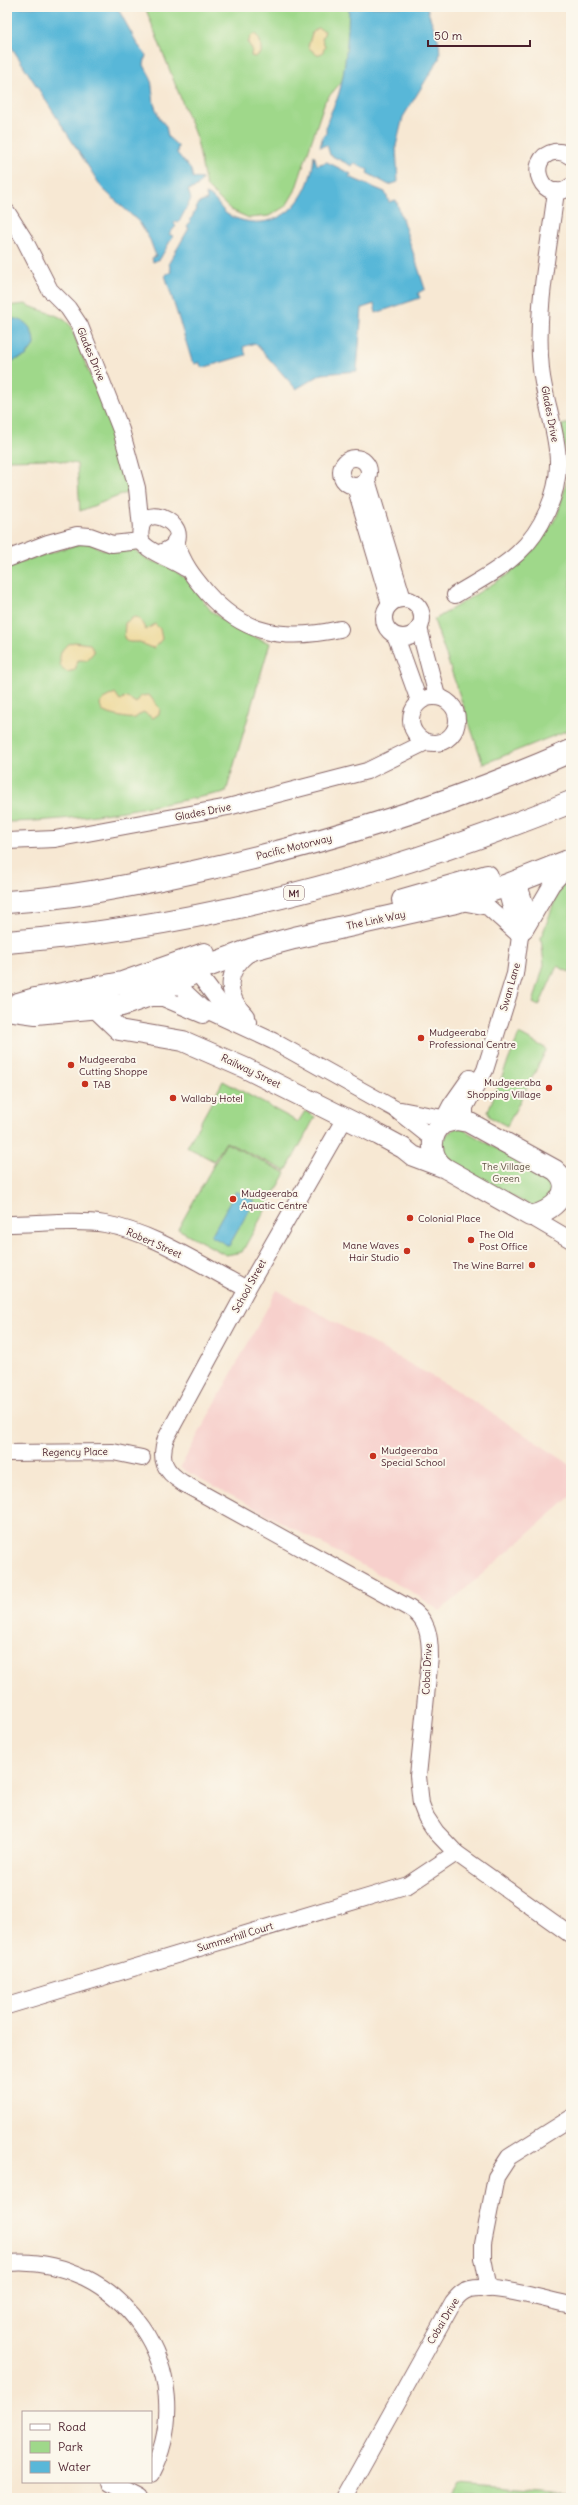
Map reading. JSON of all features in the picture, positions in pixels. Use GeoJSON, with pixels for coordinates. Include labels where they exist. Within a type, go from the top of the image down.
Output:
{"type":"FeatureCollection","features":[{"type":"Feature","properties":{"kind":"main road","name":"Pacific Motorway"},"geometry":{"type":"LineString","coordinates":[[7,902],[103,891],[296,847],[405,816],[571,751]]}},
{"type":"Feature","properties":{"kind":"main road","name":"M1"},"geometry":{"type":"LineString","coordinates":[[7,942],[123,928],[196,916],[278,898],[417,860],[571,802]]}},
{"type":"Feature","properties":{"kind":"main road"},"geometry":{"type":"LineString","coordinates":[[7,1008],[36,1013],[97,1009],[122,1005],[145,998],[186,971],[296,925],[509,879],[571,844]]}},
{"type":"Feature","properties":{"kind":"main road","name":"The Link Way"},"geometry":{"type":"LineString","coordinates":[[186,971],[294,938],[456,902],[509,879],[571,860]]}},
{"type":"Feature","properties":{"kind":"main road"},"geometry":{"type":"LineString","coordinates":[[7,1008],[35,999],[107,987],[186,971]]}},
{"type":"Feature","properties":{"kind":"street"},"geometry":{"type":"LineString","coordinates":[[564,188],[550,189],[541,183],[538,176],[540,163],[551,153],[563,152],[571,157]]}},
{"type":"Feature","properties":{"kind":"street","name":"Glades Drive"},"geometry":{"type":"LineString","coordinates":[[455,594],[508,562],[520,552],[543,520],[554,492],[558,462],[541,369],[541,311],[564,188]]}},
{"type":"Feature","properties":{"kind":"street","name":"Glades Drive"},"geometry":{"type":"LineString","coordinates":[[7,212],[24,239],[50,290],[68,308],[80,326],[117,417],[136,488],[141,534],[152,552],[160,553],[186,568]]}},
{"type":"Feature","properties":{"kind":"street"},"geometry":{"type":"LineString","coordinates":[[361,483],[396,601]]}},
{"type":"Feature","properties":{"kind":"street","name":"Glades Drive"},"geometry":{"type":"LineString","coordinates":[[136,488],[160,516],[168,518],[174,524],[177,532],[175,542],[186,568],[220,607],[250,627],[284,636],[306,635],[340,629]]}},
{"type":"Feature","properties":{"kind":"street"},"geometry":{"type":"LineString","coordinates":[[7,559],[48,543],[77,535],[90,536],[112,544],[141,534],[148,519],[160,516]]}},
{"type":"Feature","properties":{"kind":"street"},"geometry":{"type":"LineString","coordinates":[[160,553],[169,550],[175,542]]}},
{"type":"Feature","properties":{"kind":"street"},"geometry":{"type":"LineString","coordinates":[[419,701],[396,637],[387,629],[384,622],[384,613],[396,601],[413,600],[419,609],[421,618],[419,628],[437,696],[428,697],[419,701],[410,715],[413,731],[426,742]]}},
{"type":"Feature","properties":{"kind":"street"},"geometry":{"type":"LineString","coordinates":[[396,637],[410,635],[419,628]]}},
{"type":"Feature","properties":{"kind":"street","name":"Glades Drive"},"geometry":{"type":"LineString","coordinates":[[7,841],[55,839],[228,807],[367,771],[426,742],[436,743],[445,741],[452,734],[456,725],[457,715],[453,706],[446,700],[437,696]]}},
{"type":"Feature","properties":{"kind":"street","name":"Glades Drive"},"geometry":{"type":"LineString","coordinates":[[394,757],[413,731]]}},
{"type":"Feature","properties":{"kind":"street","name":"Swan Lane"},"geometry":{"type":"LineString","coordinates":[[520,934],[534,917],[549,888],[571,864]]}},
{"type":"Feature","properties":{"kind":"street","name":"Swan Lane"},"geometry":{"type":"LineString","coordinates":[[446,1129],[465,1117],[465,1107],[485,1070],[515,974],[520,934],[526,915],[509,879]]}},
{"type":"Feature","properties":{"kind":"street"},"geometry":{"type":"LineString","coordinates":[[456,902],[488,907],[520,934]]}},
{"type":"Feature","properties":{"kind":"street"},"geometry":{"type":"LineString","coordinates":[[254,950],[233,971],[231,990],[239,1009],[268,1037]]}},
{"type":"Feature","properties":{"kind":"street"},"geometry":{"type":"LineString","coordinates":[[186,971],[184,992],[199,1006],[244,1030]]}},
{"type":"Feature","properties":{"kind":"street"},"geometry":{"type":"LineString","coordinates":[[186,971],[220,1003],[268,1037],[395,1109],[555,1170],[567,1188],[560,1200],[539,1214]]}},
{"type":"Feature","properties":{"kind":"street"},"geometry":{"type":"LineString","coordinates":[[145,998],[163,998],[244,1030],[268,1037]]}},
{"type":"Feature","properties":{"kind":"street","name":"Railway Street"},"geometry":{"type":"LineString","coordinates":[[97,1009],[119,1030],[174,1038],[207,1050],[241,1066],[403,1148],[420,1160],[445,1168],[539,1214],[571,1240]]}},
{"type":"Feature","properties":{"kind":"street"},"geometry":{"type":"LineString","coordinates":[[403,1148],[419,1147],[446,1129],[496,1031]]}},
{"type":"Feature","properties":{"kind":"street"},"geometry":{"type":"LineString","coordinates":[[395,1109],[446,1129]]}},
{"type":"Feature","properties":{"kind":"street","name":"School Street"},"geometry":{"type":"LineString","coordinates":[[162,1457],[166,1438],[247,1289],[345,1118]]}},
{"type":"Feature","properties":{"kind":"street","name":"Railway Street"},"geometry":{"type":"LineString","coordinates":[[445,1168],[434,1157],[446,1129]]}},
{"type":"Feature","properties":{"kind":"street","name":"Railway Street"},"geometry":{"type":"LineString","coordinates":[[539,1214],[559,1209],[571,1213]]}},
{"type":"Feature","properties":{"kind":"street","name":"Robert Street"},"geometry":{"type":"LineString","coordinates":[[7,1224],[87,1224],[116,1227],[156,1242],[247,1289]]}},
{"type":"Feature","properties":{"kind":"street","name":"Regency Place"},"geometry":{"type":"LineString","coordinates":[[7,1453],[113,1452],[142,1458]]}},
{"type":"Feature","properties":{"kind":"street","name":"Cobai Drive"},"geometry":{"type":"LineString","coordinates":[[162,1457],[166,1469],[183,1483],[409,1608],[424,1620],[430,1642],[430,1657],[418,1792],[426,1817],[436,1832],[456,1853],[571,1936]]}},
{"type":"Feature","properties":{"kind":"street","name":"Summerhill Court"},"geometry":{"type":"LineString","coordinates":[[7,2006],[408,1885],[456,1853]]}},
{"type":"Feature","properties":{"kind":"street"},"geometry":{"type":"LineString","coordinates":[[489,2289],[483,2258],[483,2244],[496,2177],[509,2157],[571,2118]]}},
{"type":"Feature","properties":{"kind":"street"},"geometry":{"type":"LineString","coordinates":[[7,2263],[45,2264],[76,2273],[107,2289],[134,2317],[156,2351],[163,2371],[167,2394],[165,2440],[152,2472]]}},
{"type":"Feature","properties":{"kind":"street","name":"Cobai Drive"},"geometry":{"type":"LineString","coordinates":[[344,2498],[452,2302],[460,2293],[470,2289],[489,2289],[571,2305]]}},
{"type":"Feature","properties":{"kind":"street"},"geometry":{"type":"LineString","coordinates":[[112,2483],[139,2498],[146,2483]]}},
{"type":"Feature","properties":{"kind":"shaded area","name":"Mudgeeraba Special School"},"geometry":{"type":"Polygon","coordinates":[[[277,1290],[453,1388],[571,1465],[571,1496],[440,1611],[412,1592],[180,1468],[277,1290]]]}},
{"type":"Feature","properties":{"kind":"green space"},"geometry":{"type":"Polygon","coordinates":[[[145,7],[390,7],[388,27],[325,101],[295,191],[286,206],[269,216],[249,218],[231,210],[206,186],[197,140],[145,7]]]}},
{"type":"Feature","properties":{"kind":"green space"},"geometry":{"type":"Polygon","coordinates":[[[25,304],[60,317],[70,325],[117,442],[129,492],[80,511],[77,464],[50,459],[7,460],[7,306],[25,304]]]}},
{"type":"Feature","properties":{"kind":"green space"},"geometry":{"type":"Polygon","coordinates":[[[571,423],[571,729],[483,764],[434,620],[507,575],[537,547],[557,516],[569,474],[561,425],[571,423]]]}},
{"type":"Feature","properties":{"kind":"green space"},"geometry":{"type":"Polygon","coordinates":[[[86,542],[104,550],[134,550],[149,560],[170,567],[186,579],[212,612],[239,631],[270,643],[226,792],[90,816],[7,822],[7,566],[86,542]]]}},
{"type":"Feature","properties":{"kind":"green space"},"geometry":{"type":"Polygon","coordinates":[[[571,875],[571,973],[557,966],[539,1006],[533,1003],[544,965],[541,938],[556,898],[564,882],[571,875]]]}},
{"type":"Feature","properties":{"kind":"green space"},"geometry":{"type":"Polygon","coordinates":[[[519,1034],[547,1049],[507,1126],[490,1117],[488,1111],[519,1034]]]}},
{"type":"Feature","properties":{"kind":"green space"},"geometry":{"type":"Polygon","coordinates":[[[223,1081],[298,1122],[305,1111],[315,1117],[286,1171],[226,1142],[214,1161],[187,1147],[223,1081]]]}},
{"type":"Feature","properties":{"kind":"green space","name":"The Village Green"},"geometry":{"type":"Polygon","coordinates":[[[459,1127],[554,1181],[553,1195],[536,1208],[448,1165],[440,1149],[441,1145],[446,1135],[459,1127]]]}},
{"type":"Feature","properties":{"kind":"green space","name":"Mudgeeraba Aquatic Centre"},"geometry":{"type":"Polygon","coordinates":[[[226,1143],[286,1173],[242,1252],[226,1255],[178,1229],[226,1143]]]}},
{"type":"Feature","properties":{"kind":"green space"},"geometry":{"type":"Polygon","coordinates":[[[461,2486],[571,2496],[571,2498],[454,2498],[461,2486]]]}},
{"type":"Feature","properties":{"kind":"sand"},"geometry":{"type":"Polygon","coordinates":[[[318,28],[325,31],[322,39],[325,47],[322,53],[317,55],[308,47],[312,33],[318,28]]]}},
{"type":"Feature","properties":{"kind":"sand"},"geometry":{"type":"Polygon","coordinates":[[[254,34],[259,39],[261,48],[261,53],[255,57],[251,56],[252,49],[248,43],[251,36],[254,34]]]}},
{"type":"Feature","properties":{"kind":"sand"},"geometry":{"type":"Polygon","coordinates":[[[134,617],[139,618],[146,630],[155,624],[160,629],[162,639],[154,648],[140,642],[129,642],[124,638],[125,623],[134,617]]]}},
{"type":"Feature","properties":{"kind":"sand"},"geometry":{"type":"Polygon","coordinates":[[[74,642],[90,644],[94,652],[87,660],[78,660],[75,670],[67,672],[61,667],[60,655],[66,646],[74,642]]]}},
{"type":"Feature","properties":{"kind":"sand"},"geometry":{"type":"Polygon","coordinates":[[[115,693],[120,700],[127,697],[136,703],[141,696],[149,695],[160,709],[159,714],[153,718],[143,712],[135,718],[128,718],[108,714],[102,711],[100,704],[105,698],[115,693]]]}},
{"type":"Feature","properties":{"kind":"water"},"geometry":{"type":"Polygon","coordinates":[[[7,7],[117,7],[138,45],[146,55],[144,65],[151,78],[154,104],[160,119],[166,126],[168,137],[178,146],[177,153],[191,170],[193,178],[202,179],[197,187],[188,190],[191,199],[179,222],[176,221],[174,224],[176,226],[169,234],[173,236],[160,259],[153,262],[152,258],[156,256],[150,240],[139,222],[102,188],[7,40],[7,7]]]}},
{"type":"Feature","properties":{"kind":"water"},"geometry":{"type":"Polygon","coordinates":[[[349,7],[427,7],[438,39],[440,52],[439,59],[403,117],[396,146],[398,182],[389,185],[367,173],[368,170],[354,163],[352,166],[330,155],[327,145],[320,147],[323,136],[326,134],[327,123],[341,84],[346,51],[349,7]]]}},
{"type":"Feature","properties":{"kind":"water"},"geometry":{"type":"Polygon","coordinates":[[[314,155],[317,165],[327,162],[351,174],[349,177],[385,192],[389,202],[396,200],[425,289],[418,293],[420,298],[376,313],[374,304],[362,308],[357,371],[322,374],[296,389],[255,343],[243,347],[246,355],[202,368],[199,362],[195,364],[192,361],[165,275],[171,272],[169,263],[189,228],[187,227],[199,203],[207,200],[206,194],[213,198],[230,216],[247,221],[263,222],[277,218],[289,211],[299,200],[306,187],[311,172],[314,155]]]}},
{"type":"Feature","properties":{"kind":"water"},"geometry":{"type":"Polygon","coordinates":[[[7,319],[19,320],[27,325],[32,333],[34,345],[26,356],[7,363],[7,319]]]}},
{"type":"Feature","properties":{"kind":"water"},"geometry":{"type":"Polygon","coordinates":[[[236,1191],[254,1201],[229,1246],[211,1236],[236,1191]]]}},
{"type":"Feature","properties":{"kind":"place","name":"Mudgeeraba Professional Centre"},"geometry":{"type":"Point","coordinates":[421,1038]}},
{"type":"Feature","properties":{"kind":"place","name":"Mudgeeraba Cutting Shoppe"},"geometry":{"type":"Point","coordinates":[71,1065]}},
{"type":"Feature","properties":{"kind":"place","name":"TAB"},"geometry":{"type":"Point","coordinates":[85,1084]}},
{"type":"Feature","properties":{"kind":"place","name":"Mudgeeraba Shopping Village"},"geometry":{"type":"Point","coordinates":[549,1088]}},
{"type":"Feature","properties":{"kind":"place","name":"Wallaby Hotel"},"geometry":{"type":"Point","coordinates":[173,1098]}},
{"type":"Feature","properties":{"kind":"place","name":"Mudgeeraba Aquatic Centre"},"geometry":{"type":"Point","coordinates":[233,1199]}},
{"type":"Feature","properties":{"kind":"place","name":"Colonial Place"},"geometry":{"type":"Point","coordinates":[410,1218]}},
{"type":"Feature","properties":{"kind":"place","name":"The Old Post Office"},"geometry":{"type":"Point","coordinates":[471,1240]}},
{"type":"Feature","properties":{"kind":"place","name":"Mane Waves Hair Studio"},"geometry":{"type":"Point","coordinates":[407,1251]}},
{"type":"Feature","properties":{"kind":"place","name":"The Wine Barrel"},"geometry":{"type":"Point","coordinates":[532,1265]}},
{"type":"Feature","properties":{"kind":"place","name":"Mudgeeraba Special School"},"geometry":{"type":"Point","coordinates":[373,1456]}}]}
